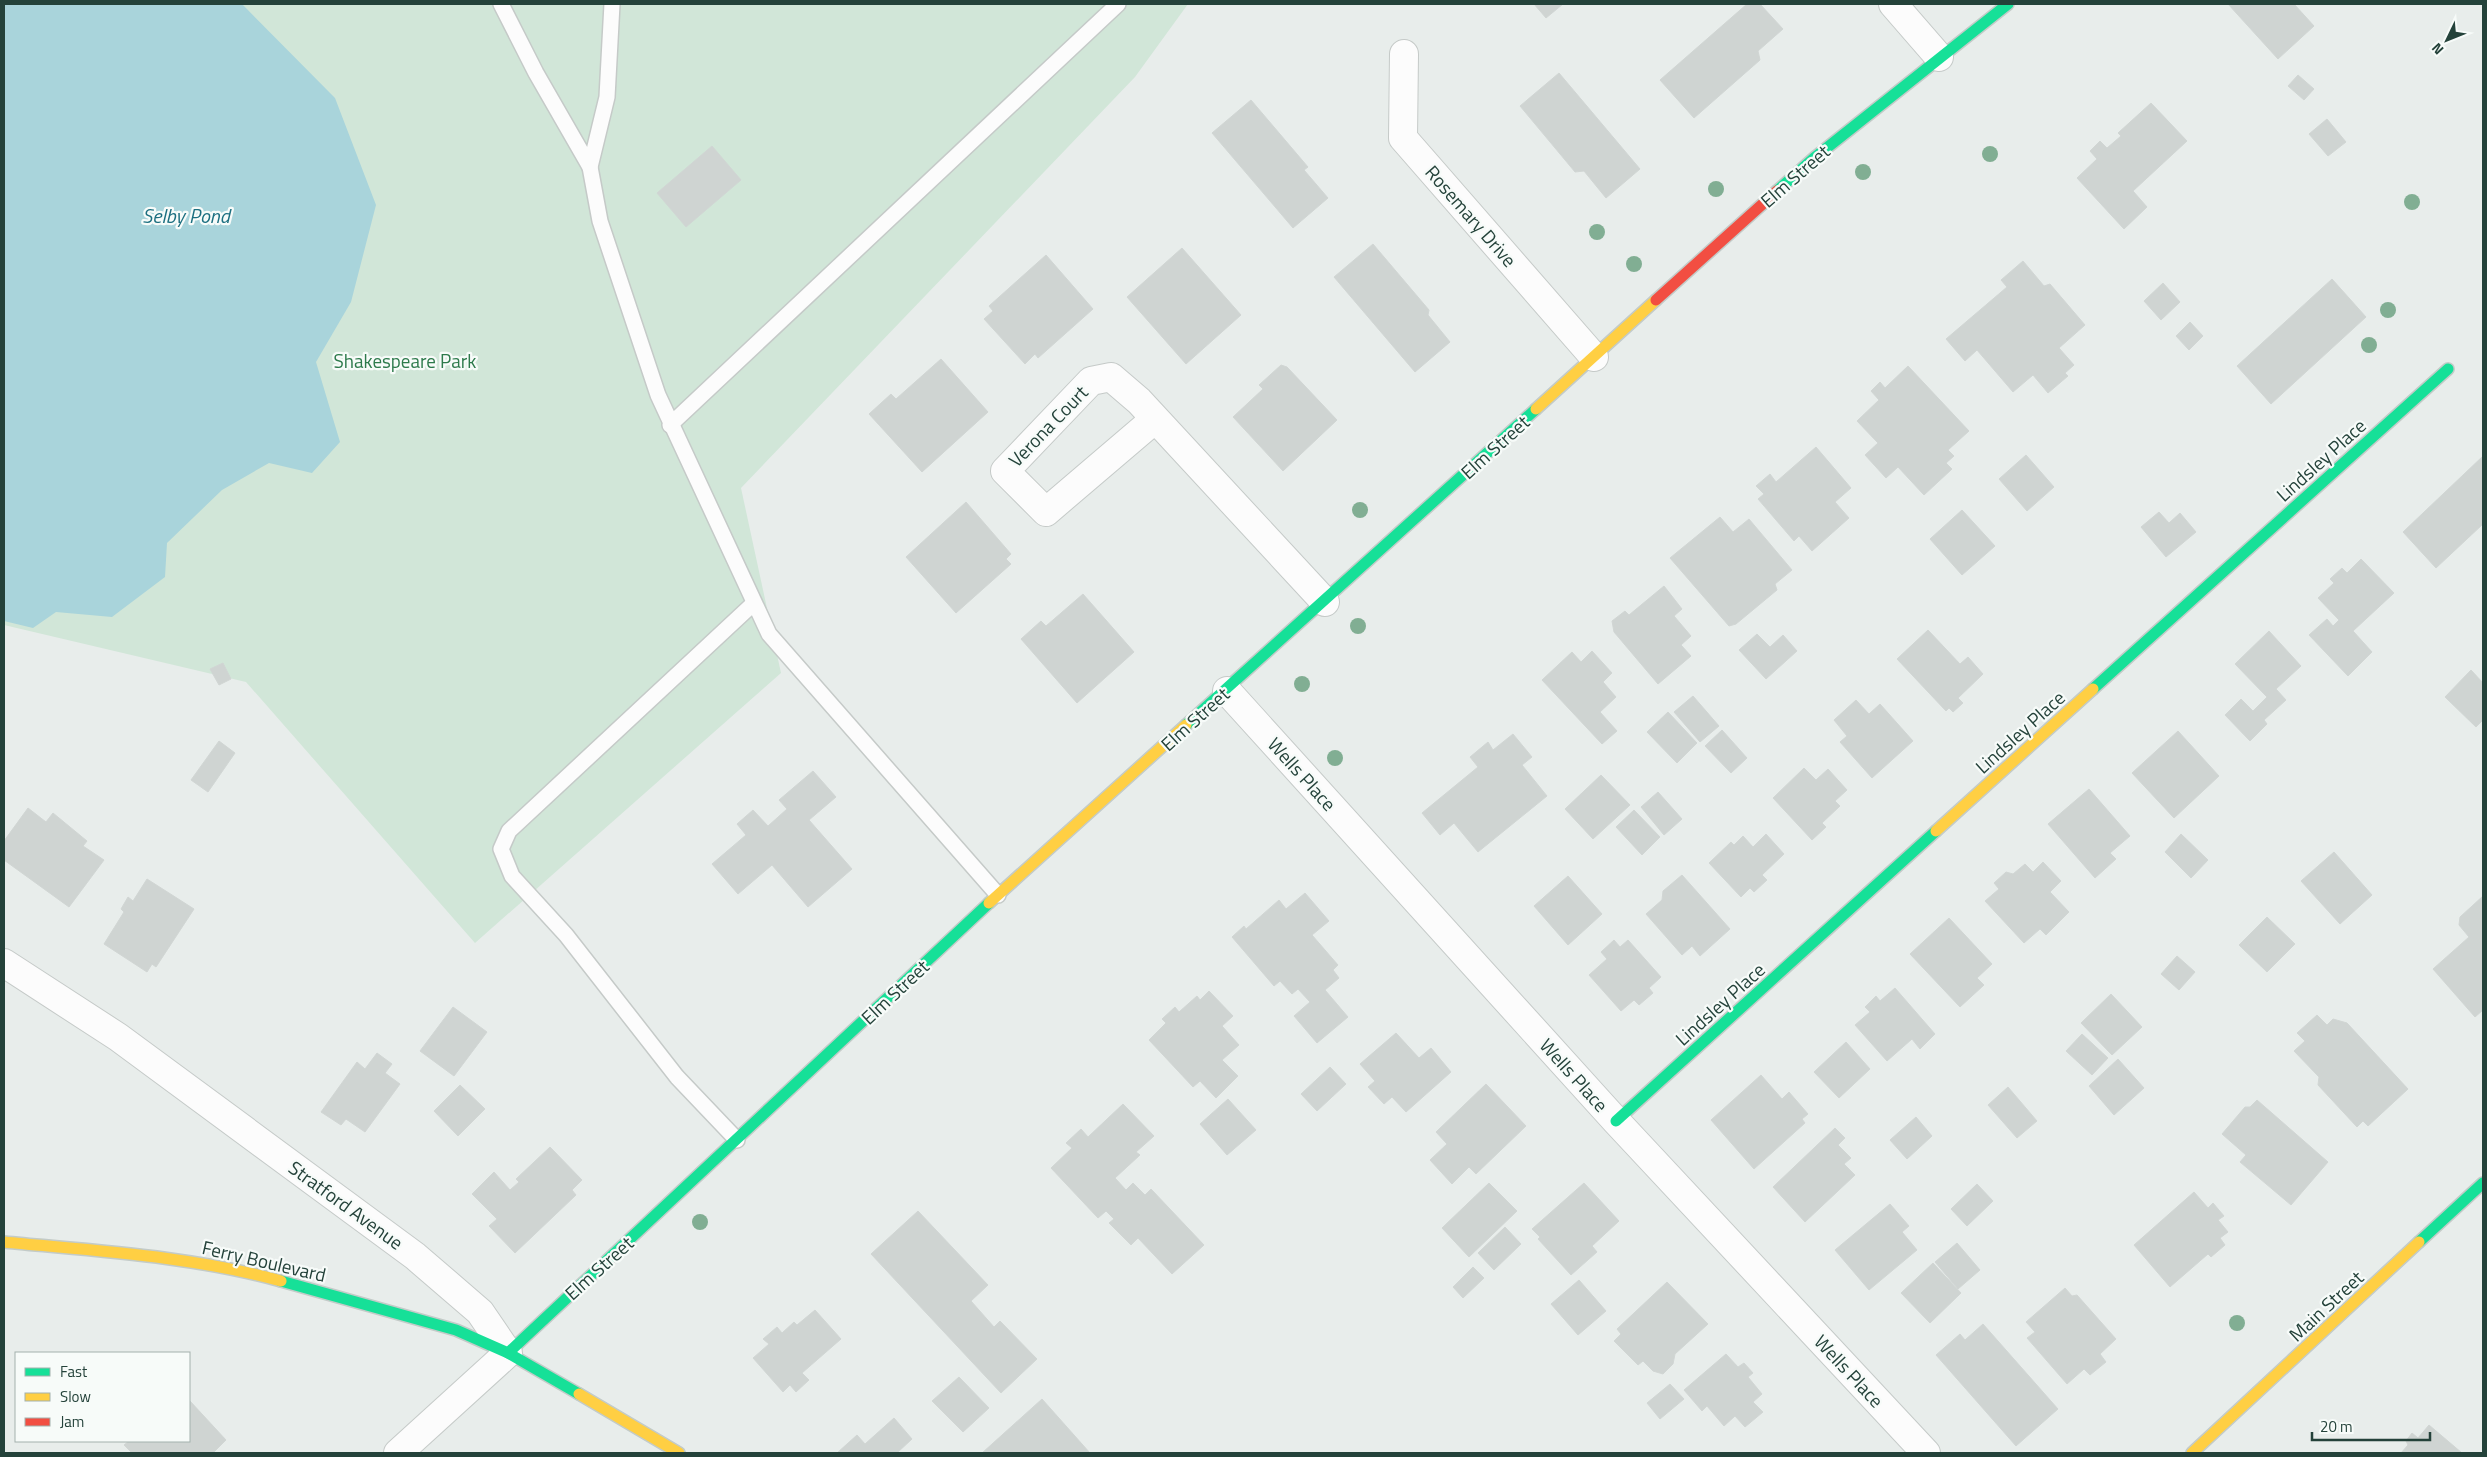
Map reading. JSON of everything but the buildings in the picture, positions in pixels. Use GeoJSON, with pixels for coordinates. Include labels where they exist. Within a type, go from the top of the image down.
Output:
{"type":"FeatureCollection","features":[{"type":"Feature","properties":{"kind":"street"},"geometry":{"type":"LineString","coordinates":[[1893,4],[1939,57]]}},
{"type":"Feature","properties":{"kind":"street","name":"Elm Street"},"geometry":{"type":"LineString","coordinates":[[398,1453],[508,1353],[998,895],[1227,691],[1814,158],[2008,4]]}},
{"type":"Feature","properties":{"kind":"street","name":"Rosemary Drive"},"geometry":{"type":"LineString","coordinates":[[1404,54],[1403,138],[1594,357]]}},
{"type":"Feature","properties":{"kind":"street","name":"Lindsley Place"},"geometry":{"type":"LineString","coordinates":[[1616,1121],[2448,369]]}},
{"type":"Feature","properties":{"kind":"street","name":"Verona Court"},"geometry":{"type":"LineString","coordinates":[[1155,419],[1046,512],[1005,471],[1091,381],[1112,376],[1139,401],[1325,602]]}},
{"type":"Feature","properties":{"kind":"street","name":"Wells Place"},"geometry":{"type":"LineString","coordinates":[[1227,691],[1616,1121],[1926,1453]]}},
{"type":"Feature","properties":{"kind":"street","name":"Stratford Avenue"},"geometry":{"type":"LineString","coordinates":[[4,963],[118,1037],[415,1256],[480,1312],[508,1353],[679,1453]]}},
{"type":"Feature","properties":{"kind":"street","name":"Main Street"},"geometry":{"type":"LineString","coordinates":[[2192,1453],[2483,1183]]}},
{"type":"Feature","properties":{"kind":"street","name":"Ferry Boulevard"},"geometry":{"type":"LineString","coordinates":[[4,1242],[182,1260],[244,1271],[456,1330],[508,1353]]}},
{"type":"Feature","properties":{"kind":"lane"},"geometry":{"type":"LineString","coordinates":[[501,4],[536,73],[590,167],[600,221],[608,249],[658,395],[670,425],[769,634],[998,895]]}},
{"type":"Feature","properties":{"kind":"lane"},"geometry":{"type":"LineString","coordinates":[[590,167],[607,97],[612,4]]}},
{"type":"Feature","properties":{"kind":"lane"},"geometry":{"type":"LineString","coordinates":[[670,425],[1118,4]]}},
{"type":"Feature","properties":{"kind":"lane"},"geometry":{"type":"LineString","coordinates":[[737,1140],[677,1077],[566,935],[512,876],[501,849],[509,831],[754,603]]}},
{"type":"Feature","properties":{"kind":"green space","name":"Shakespeare Park"},"geometry":{"type":"Polygon","coordinates":[[[4,4],[1188,4],[1135,77],[741,488],[781,673],[475,943],[246,682],[4,625],[4,4]]]}},
{"type":"Feature","properties":{"kind":"water","name":"Selby Pond"},"geometry":{"type":"Polygon","coordinates":[[[4,4],[242,4],[335,98],[376,205],[351,302],[316,362],[340,442],[312,473],[269,463],[222,490],[167,543],[165,577],[112,617],[56,612],[33,628],[4,621],[4,4]]]}},
{"type":"Feature","properties":{"kind":"traffic: fast"},"geometry":{"type":"LineString","coordinates":[[1777,191],[1814,158],[2008,4]]}},
{"type":"Feature","properties":{"kind":"traffic: fast"},"geometry":{"type":"LineString","coordinates":[[2093,689],[2448,369]]}},
{"type":"Feature","properties":{"kind":"traffic: fast"},"geometry":{"type":"LineString","coordinates":[[1186,725],[1536,409]]}},
{"type":"Feature","properties":{"kind":"traffic: fast"},"geometry":{"type":"LineString","coordinates":[[1616,1121],[1936,831]]}},
{"type":"Feature","properties":{"kind":"traffic: fast"},"geometry":{"type":"LineString","coordinates":[[508,1353],[989,903]]}},
{"type":"Feature","properties":{"kind":"traffic: fast"},"geometry":{"type":"LineString","coordinates":[[2419,1242],[2483,1183]]}},
{"type":"Feature","properties":{"kind":"traffic: fast"},"geometry":{"type":"LineString","coordinates":[[281,1281],[456,1330],[508,1353],[579,1394]]}},
{"type":"Feature","properties":{"kind":"traffic: slow"},"geometry":{"type":"LineString","coordinates":[[1536,409],[1656,300]]}},
{"type":"Feature","properties":{"kind":"traffic: slow"},"geometry":{"type":"LineString","coordinates":[[1936,831],[2093,689]]}},
{"type":"Feature","properties":{"kind":"traffic: slow"},"geometry":{"type":"LineString","coordinates":[[989,903],[1186,725]]}},
{"type":"Feature","properties":{"kind":"traffic: slow"},"geometry":{"type":"LineString","coordinates":[[4,1242],[178,1260],[281,1281]]}},
{"type":"Feature","properties":{"kind":"traffic: slow"},"geometry":{"type":"LineString","coordinates":[[2192,1453],[2419,1242]]}},
{"type":"Feature","properties":{"kind":"traffic: slow"},"geometry":{"type":"LineString","coordinates":[[579,1394],[679,1453]]}},
{"type":"Feature","properties":{"kind":"traffic: jam"},"geometry":{"type":"LineString","coordinates":[[1656,300],[1777,191]]}}]}
